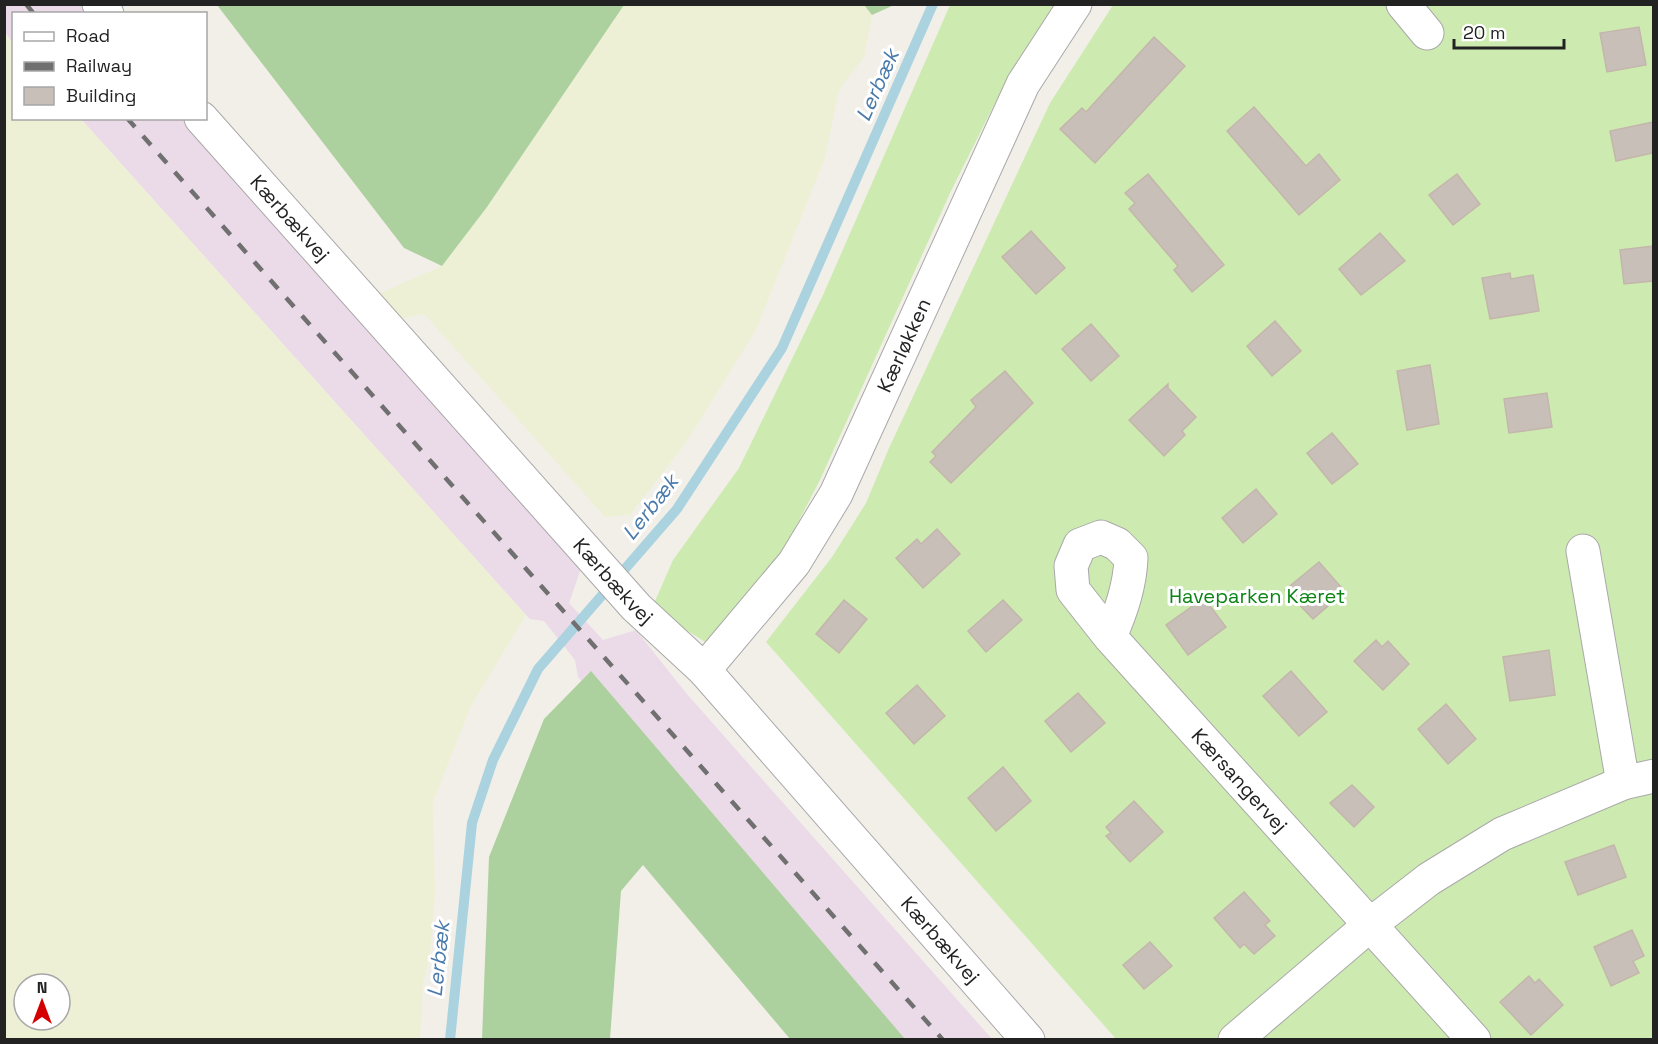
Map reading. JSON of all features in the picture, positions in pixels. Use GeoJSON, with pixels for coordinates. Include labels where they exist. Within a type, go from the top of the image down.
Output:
{"type":"FeatureCollection","features":[{"type":"Feature","properties":{"kind":"street","name":"Kærløkken"},"geometry":{"type":"LineString","coordinates":[[704,670],[794,563],[836,494],[1023,84],[1075,4]]}},
{"type":"Feature","properties":{"kind":"street"},"geometry":{"type":"LineString","coordinates":[[1403,4],[1427,33]]}},
{"type":"Feature","properties":{"kind":"street","name":"Kærbækvej"},"geometry":{"type":"LineString","coordinates":[[203,120],[636,608],[704,670],[1028,1040]]}},
{"type":"Feature","properties":{"kind":"street"},"geometry":{"type":"LineString","coordinates":[[1235,1040],[1371,924],[1429,879],[1502,834],[1638,780],[1584,551]]}},
{"type":"Feature","properties":{"kind":"street","name":"Kærsangervej"},"geometry":{"type":"LineString","coordinates":[[1110,637],[1474,1040]]}},
{"type":"Feature","properties":{"kind":"shaded area"},"geometry":{"type":"Polygon","coordinates":[[[4,5],[81,5],[88,12],[12,12],[12,42],[5,33],[4,5]]]}},
{"type":"Feature","properties":{"kind":"shaded area"},"geometry":{"type":"Polygon","coordinates":[[[82,120],[184,120],[582,566],[569,603],[603,640],[636,630],[686,693],[992,1039],[904,1039],[578,677],[575,660],[544,621],[530,619],[82,120]]]}},
{"type":"Feature","properties":{"kind":"green space"},"geometry":{"type":"Polygon","coordinates":[[[864,4],[872,15],[864,57],[839,90],[825,158],[756,330],[685,444],[630,515],[605,517],[424,314],[395,320],[378,294],[442,266],[487,207],[624,5],[864,4]]]}},
{"type":"Feature","properties":{"kind":"green space"},"geometry":{"type":"Polygon","coordinates":[[[217,5],[624,5],[487,207],[442,266],[404,248],[217,5]]]}},
{"type":"Feature","properties":{"kind":"green space"},"geometry":{"type":"Polygon","coordinates":[[[864,5],[894,5],[872,15],[864,5]]]}},
{"type":"Feature","properties":{"kind":"green space"},"geometry":{"type":"Polygon","coordinates":[[[950,5],[1059,5],[1007,79],[951,191],[820,480],[780,557],[705,642],[652,608],[673,560],[739,468],[823,295],[950,5]]]}},
{"type":"Feature","properties":{"kind":"green space","name":"Haveparken Kæret"},"geometry":{"type":"Polygon","coordinates":[[[1113,5],[1653,5],[1653,1039],[1116,1039],[766,642],[832,557],[866,503],[889,448],[1050,103],[1113,5]]]}},
{"type":"Feature","properties":{"kind":"green space"},"geometry":{"type":"Polygon","coordinates":[[[5,33],[12,42],[12,120],[82,120],[526,615],[471,706],[433,802],[435,894],[430,954],[423,983],[420,1039],[5,1039],[5,33]]]}},
{"type":"Feature","properties":{"kind":"green space"},"geometry":{"type":"Polygon","coordinates":[[[591,671],[905,1039],[790,1039],[643,865],[621,891],[610,1039],[482,1039],[489,857],[544,719],[591,671]]]}},
{"type":"Feature","properties":{"kind":"building"},"geometry":{"type":"Polygon","coordinates":[[[1639,27],[1646,65],[1607,72],[1600,33],[1639,27]]]}},
{"type":"Feature","properties":{"kind":"building"},"geometry":{"type":"Polygon","coordinates":[[[1154,37],[1185,66],[1095,163],[1060,129],[1082,108],[1086,112],[1154,37]]]}},
{"type":"Feature","properties":{"kind":"building"},"geometry":{"type":"Polygon","coordinates":[[[1254,107],[1306,166],[1319,154],[1340,180],[1299,215],[1227,131],[1254,107]]]}},
{"type":"Feature","properties":{"kind":"building"},"geometry":{"type":"Polygon","coordinates":[[[1653,122],[1653,153],[1616,161],[1610,131],[1653,122]]]}},
{"type":"Feature","properties":{"kind":"building"},"geometry":{"type":"Polygon","coordinates":[[[1148,174],[1224,265],[1192,292],[1174,270],[1178,266],[1129,209],[1135,203],[1125,193],[1148,174]]]}},
{"type":"Feature","properties":{"kind":"building"},"geometry":{"type":"Polygon","coordinates":[[[1457,174],[1480,204],[1453,225],[1429,195],[1457,174]]]}},
{"type":"Feature","properties":{"kind":"building"},"geometry":{"type":"Polygon","coordinates":[[[1031,231],[1065,268],[1036,294],[1002,257],[1031,231]]]}},
{"type":"Feature","properties":{"kind":"building"},"geometry":{"type":"Polygon","coordinates":[[[1380,233],[1405,261],[1361,295],[1339,269],[1380,233]]]}},
{"type":"Feature","properties":{"kind":"building"},"geometry":{"type":"Polygon","coordinates":[[[1653,246],[1653,281],[1624,284],[1620,250],[1653,246]]]}},
{"type":"Feature","properties":{"kind":"building"},"geometry":{"type":"Polygon","coordinates":[[[1510,273],[1511,279],[1533,275],[1539,311],[1490,319],[1482,278],[1510,273]]]}},
{"type":"Feature","properties":{"kind":"building"},"geometry":{"type":"Polygon","coordinates":[[[1275,321],[1301,351],[1272,376],[1247,346],[1275,321]]]}},
{"type":"Feature","properties":{"kind":"building"},"geometry":{"type":"Polygon","coordinates":[[[1091,324],[1119,356],[1091,381],[1062,349],[1091,324]]]}},
{"type":"Feature","properties":{"kind":"building"},"geometry":{"type":"Polygon","coordinates":[[[1430,365],[1439,424],[1407,430],[1397,371],[1430,365]]]}},
{"type":"Feature","properties":{"kind":"building"},"geometry":{"type":"Polygon","coordinates":[[[1005,371],[1033,403],[951,483],[930,462],[936,456],[932,452],[976,407],[971,400],[1005,371]]]}},
{"type":"Feature","properties":{"kind":"building"},"geometry":{"type":"Polygon","coordinates":[[[1168,384],[1168,388],[1196,417],[1182,431],[1185,435],[1164,456],[1129,420],[1168,384]]]}},
{"type":"Feature","properties":{"kind":"building"},"geometry":{"type":"Polygon","coordinates":[[[1547,393],[1552,427],[1509,433],[1504,399],[1547,393]]]}},
{"type":"Feature","properties":{"kind":"building"},"geometry":{"type":"Polygon","coordinates":[[[1332,433],[1358,464],[1332,484],[1307,453],[1332,433]]]}},
{"type":"Feature","properties":{"kind":"building"},"geometry":{"type":"Polygon","coordinates":[[[1256,489],[1277,514],[1243,543],[1222,518],[1256,489]]]}},
{"type":"Feature","properties":{"kind":"building"},"geometry":{"type":"Polygon","coordinates":[[[937,529],[960,554],[923,588],[896,558],[917,539],[921,544],[937,529]]]}},
{"type":"Feature","properties":{"kind":"building"},"geometry":{"type":"Polygon","coordinates":[[[1319,562],[1347,594],[1341,595],[1313,619],[1285,590],[1319,562]]]}},
{"type":"Feature","properties":{"kind":"building"},"geometry":{"type":"Polygon","coordinates":[[[1204,598],[1226,627],[1188,655],[1166,625],[1204,598]]]}},
{"type":"Feature","properties":{"kind":"building"},"geometry":{"type":"Polygon","coordinates":[[[844,600],[867,619],[839,653],[816,634],[844,600]]]}},
{"type":"Feature","properties":{"kind":"building"},"geometry":{"type":"Polygon","coordinates":[[[1003,600],[1022,620],[986,652],[968,631],[1003,600]]]}},
{"type":"Feature","properties":{"kind":"building"},"geometry":{"type":"Polygon","coordinates":[[[1376,640],[1382,647],[1388,641],[1409,664],[1383,690],[1354,661],[1376,640]]]}},
{"type":"Feature","properties":{"kind":"building"},"geometry":{"type":"Polygon","coordinates":[[[1549,650],[1555,695],[1510,701],[1503,657],[1549,650]]]}},
{"type":"Feature","properties":{"kind":"building"},"geometry":{"type":"Polygon","coordinates":[[[1291,671],[1327,712],[1299,736],[1263,696],[1291,671]]]}},
{"type":"Feature","properties":{"kind":"building"},"geometry":{"type":"Polygon","coordinates":[[[917,685],[945,716],[914,744],[886,713],[917,685]]]}},
{"type":"Feature","properties":{"kind":"building"},"geometry":{"type":"Polygon","coordinates":[[[1078,693],[1105,723],[1071,752],[1045,721],[1078,693]]]}},
{"type":"Feature","properties":{"kind":"building"},"geometry":{"type":"Polygon","coordinates":[[[1446,704],[1476,739],[1448,764],[1418,729],[1446,704]]]}},
{"type":"Feature","properties":{"kind":"building"},"geometry":{"type":"Polygon","coordinates":[[[1003,767],[1031,801],[996,831],[968,798],[1003,767]]]}},
{"type":"Feature","properties":{"kind":"building"},"geometry":{"type":"Polygon","coordinates":[[[1352,785],[1374,807],[1354,827],[1330,803],[1352,785]]]}},
{"type":"Feature","properties":{"kind":"building"},"geometry":{"type":"Polygon","coordinates":[[[1134,801],[1163,832],[1130,862],[1106,836],[1111,833],[1106,827],[1134,801]]]}},
{"type":"Feature","properties":{"kind":"building"},"geometry":{"type":"Polygon","coordinates":[[[1614,845],[1626,877],[1578,895],[1565,862],[1614,845]]]}},
{"type":"Feature","properties":{"kind":"building"},"geometry":{"type":"Polygon","coordinates":[[[1244,892],[1270,921],[1265,925],[1275,936],[1254,954],[1244,944],[1240,948],[1214,918],[1244,892]]]}},
{"type":"Feature","properties":{"kind":"building"},"geometry":{"type":"Polygon","coordinates":[[[1632,930],[1644,956],[1633,961],[1639,973],[1611,986],[1594,947],[1632,930]]]}},
{"type":"Feature","properties":{"kind":"building"},"geometry":{"type":"Polygon","coordinates":[[[1150,942],[1172,966],[1144,989],[1123,965],[1150,942]]]}},
{"type":"Feature","properties":{"kind":"building"},"geometry":{"type":"Polygon","coordinates":[[[1529,976],[1535,983],[1539,979],[1563,1005],[1531,1035],[1500,1002],[1529,976]]]}},
{"type":"Feature","properties":{"kind":"waterway","name":"Lerbæk"},"geometry":{"type":"LineString","coordinates":[[450,1040],[472,823],[493,760],[538,669],[677,509],[782,348],[933,4]]}},
{"type":"Feature","properties":{"kind":"railway"},"geometry":{"type":"LineString","coordinates":[[26,4],[32,12]]}},
{"type":"Feature","properties":{"kind":"railway"},"geometry":{"type":"LineString","coordinates":[[129,120],[943,1040]]}}]}
